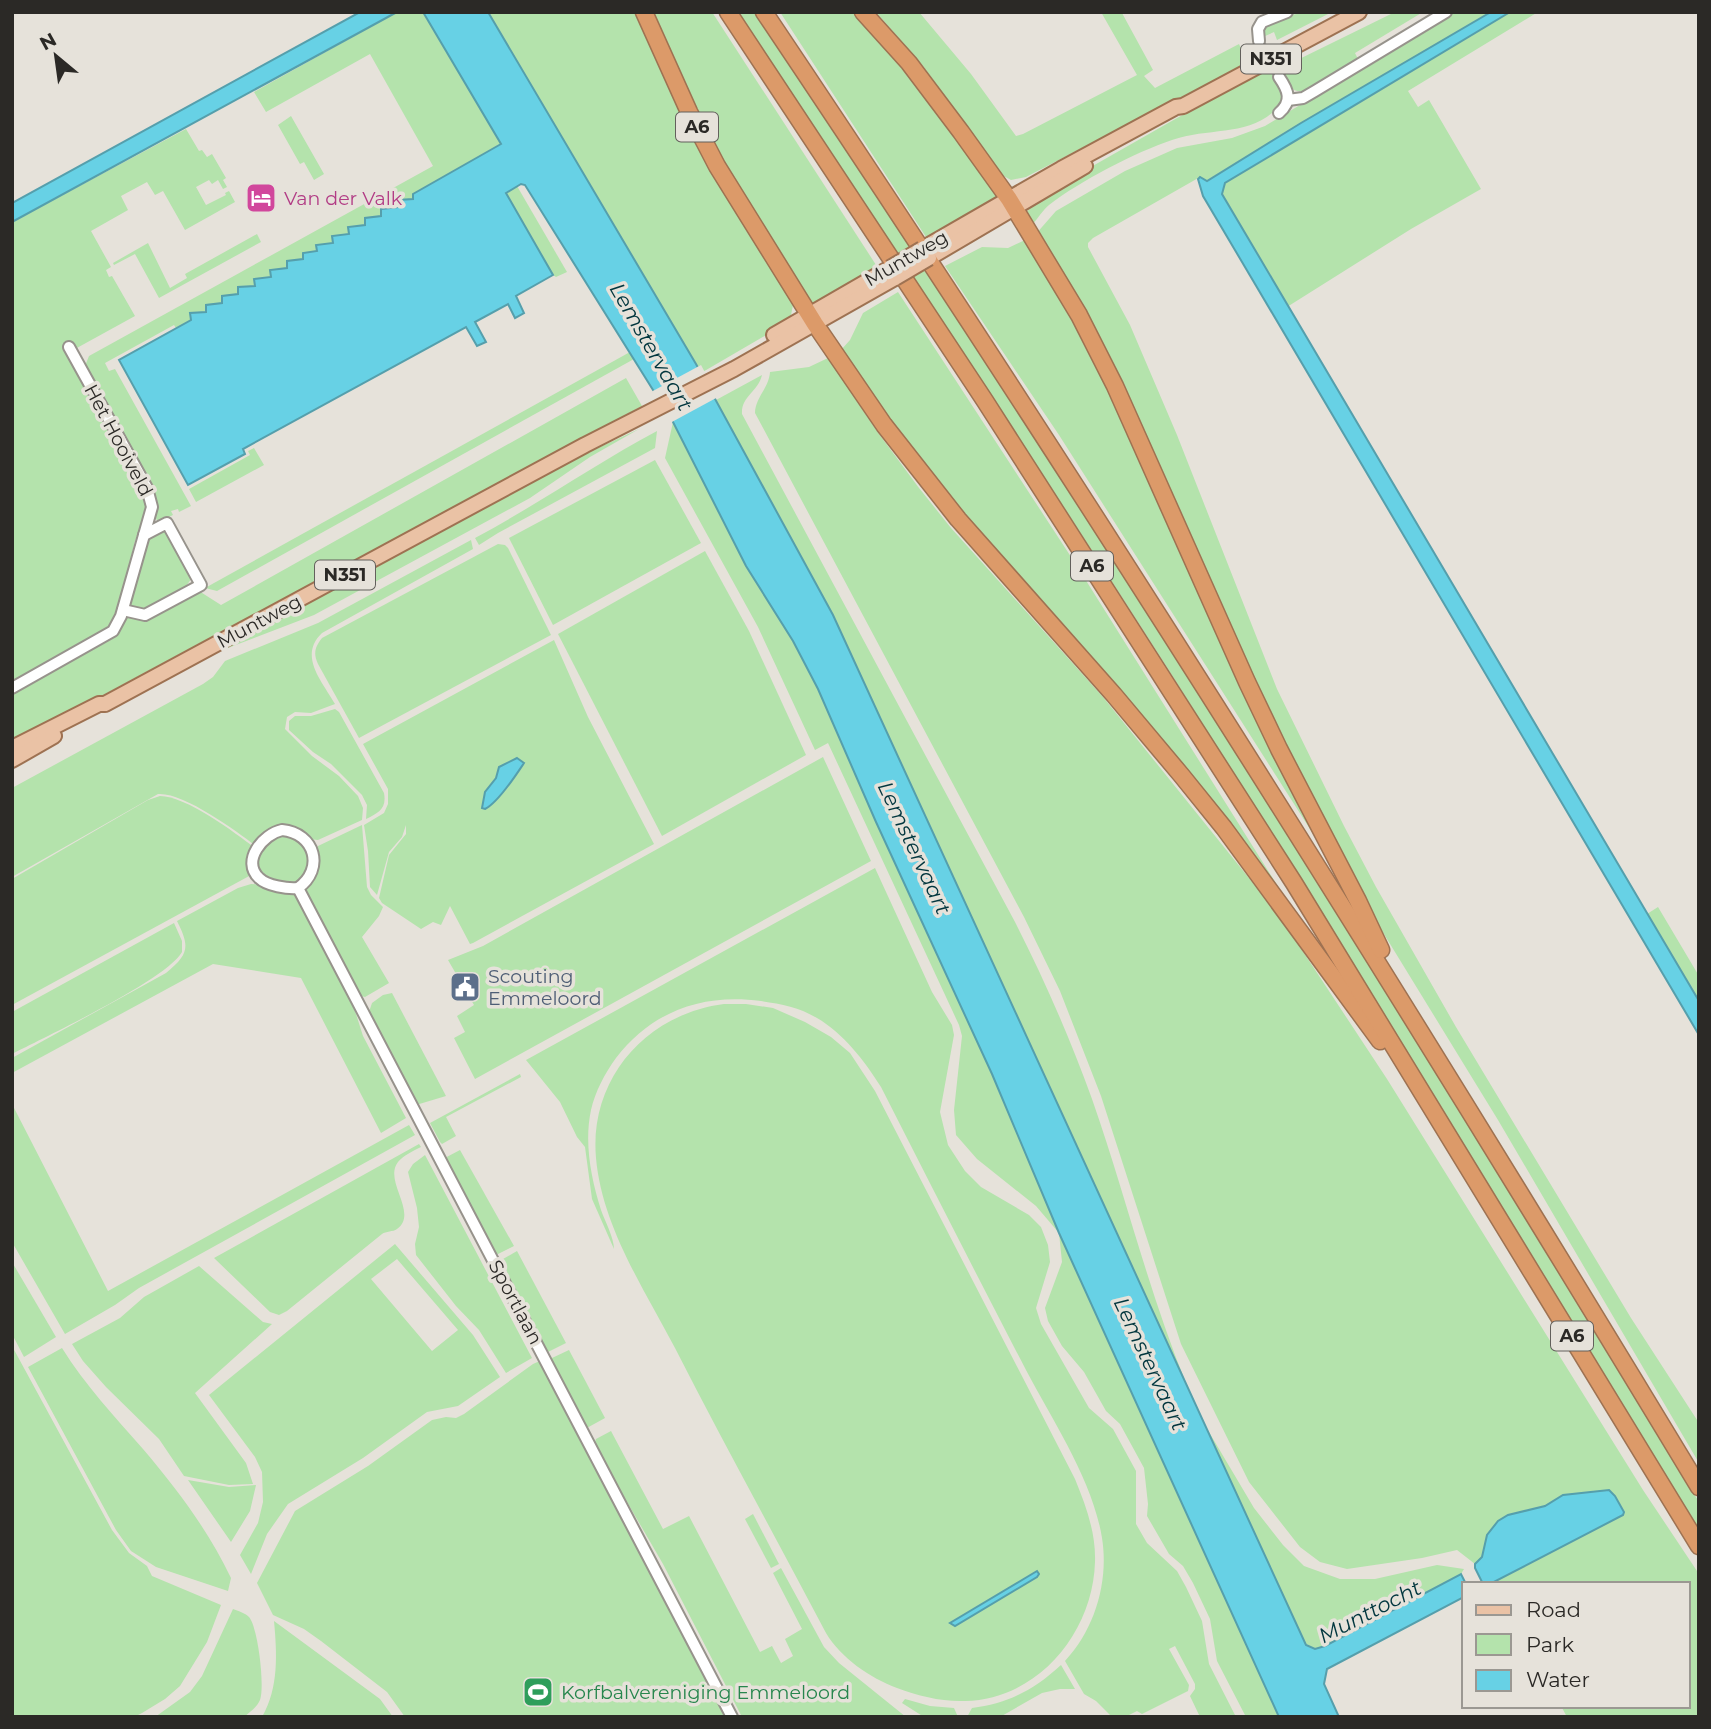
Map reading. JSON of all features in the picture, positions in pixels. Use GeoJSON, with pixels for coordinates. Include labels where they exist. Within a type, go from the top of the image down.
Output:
{"type":"FeatureCollection","features":[{"type":"Feature","properties":{"kind":"highway","name":"A6"},"geometry":{"type":"LineString","coordinates":[[644,12],[717,166],[812,319],[884,425],[918,470],[1144,729],[1224,828],[1444,1127]]}},
{"type":"Feature","properties":{"kind":"highway","name":"A6"},"geometry":{"type":"LineString","coordinates":[[728,12],[906,279],[1294,883],[1699,1546]]}},
{"type":"Feature","properties":{"kind":"highway","name":"A6"},"geometry":{"type":"LineString","coordinates":[[764,12],[1082,495],[1408,1010],[1699,1488]]}},
{"type":"Feature","properties":{"kind":"highway","name":"A6"},"geometry":{"type":"LineString","coordinates":[[863,12],[926,83],[1011,203],[1079,315],[1115,386],[1247,682],[1301,794],[1358,901],[1408,1010]]}},
{"type":"Feature","properties":{"kind":"main road","name":"Muntweg"},"geometry":{"type":"LineString","coordinates":[[12,748],[99,704],[105,704],[635,418],[642,418],[1011,203],[1178,113],[1183,106],[1359,12]]}},
{"type":"Feature","properties":{"kind":"main road","name":"Muntweg"},"geometry":{"type":"LineString","coordinates":[[12,760],[102,709],[105,704]]}},
{"type":"Feature","properties":{"kind":"street"},"geometry":{"type":"LineString","coordinates":[[1259,41],[1258,29],[1262,22],[1287,12]]}},
{"type":"Feature","properties":{"kind":"street"},"geometry":{"type":"LineString","coordinates":[[1288,100],[1303,98],[1315,92],[1446,12]]}},
{"type":"Feature","properties":{"kind":"street"},"geometry":{"type":"LineString","coordinates":[[1279,76],[1287,89],[1288,100],[1279,113]]}},
{"type":"Feature","properties":{"kind":"street","name":"Het Hooiveld"},"geometry":{"type":"LineString","coordinates":[[12,688],[109,635],[116,627],[152,507],[150,493],[69,347]]}},
{"type":"Feature","properties":{"kind":"street"},"geometry":{"type":"LineString","coordinates":[[123,610],[145,615],[201,585],[167,523],[144,536]]}},
{"type":"Feature","properties":{"kind":"street"},"geometry":{"type":"LineString","coordinates":[[273,832],[294,832],[303,836],[311,846],[312,867],[307,879],[298,888],[290,889],[265,882],[256,873],[255,852],[264,838],[273,832]]}},
{"type":"Feature","properties":{"kind":"street","name":"Sportlaan"},"geometry":{"type":"LineString","coordinates":[[298,888],[732,1717]]}},
{"type":"Feature","properties":{"kind":"green space"},"geometry":{"type":"Polygon","coordinates":[[[397,12],[423,12],[501,144],[414,194],[414,199],[176,328],[174,325],[105,363],[109,371],[115,369],[191,506],[179,512],[178,509],[171,511],[173,515],[158,522],[154,491],[85,366],[89,356],[433,166],[370,54],[266,112],[254,92],[397,12]]]}},
{"type":"Feature","properties":{"kind":"green space"},"geometry":{"type":"Polygon","coordinates":[[[488,12],[635,12],[705,159],[733,208],[755,235],[794,300],[791,315],[785,324],[701,373],[488,12]]]}},
{"type":"Feature","properties":{"kind":"green space"},"geometry":{"type":"Polygon","coordinates":[[[647,12],[712,12],[878,268],[813,305],[809,303],[746,209],[647,12]]]}},
{"type":"Feature","properties":{"kind":"green space"},"geometry":{"type":"Polygon","coordinates":[[[737,12],[755,12],[1020,415],[1243,763],[1440,1078],[1699,1502],[1699,1530],[1168,669],[1008,421],[737,12]]]}},
{"type":"Feature","properties":{"kind":"green space"},"geometry":{"type":"Polygon","coordinates":[[[780,12],[858,12],[913,75],[992,184],[997,197],[995,201],[928,240],[780,12]]]}},
{"type":"Feature","properties":{"kind":"green space"},"geometry":{"type":"Polygon","coordinates":[[[876,12],[919,12],[971,74],[1016,136],[1137,75],[1101,12],[1122,13],[1153,70],[1144,76],[1155,88],[1239,44],[1244,55],[1261,57],[1026,177],[1011,180],[1000,174],[923,66],[876,12]]]}},
{"type":"Feature","properties":{"kind":"green space"},"geometry":{"type":"Polygon","coordinates":[[[1307,12],[1332,12],[1277,40],[1274,32],[1263,37],[1263,26],[1276,18],[1307,12]]]}},
{"type":"Feature","properties":{"kind":"green space"},"geometry":{"type":"Polygon","coordinates":[[[1395,12],[1423,12],[1355,53],[1358,59],[1307,90],[1293,89],[1279,69],[1395,12]]]}},
{"type":"Feature","properties":{"kind":"green space"},"geometry":{"type":"Polygon","coordinates":[[[1455,12],[1491,12],[1206,181],[1200,177],[1093,238],[1088,247],[1130,325],[1177,435],[1277,689],[1344,826],[1456,1027],[1631,1318],[1699,1423],[1699,1463],[1498,1120],[1368,908],[1035,235],[1056,211],[1125,171],[1177,148],[1232,138],[1265,126],[1455,12]]]}},
{"type":"Feature","properties":{"kind":"green space"},"geometry":{"type":"Polygon","coordinates":[[[1510,12],[1538,12],[1408,91],[1418,107],[1429,100],[1481,189],[1411,229],[1287,307],[1222,194],[1224,183],[1510,12]]]}},
{"type":"Feature","properties":{"kind":"green space"},"geometry":{"type":"Polygon","coordinates":[[[1270,68],[1282,87],[1284,100],[1260,121],[1233,129],[1187,136],[1142,152],[1092,177],[1062,196],[1047,207],[1032,225],[1026,213],[1040,196],[1270,68]]]}},
{"type":"Feature","properties":{"kind":"green space"},"geometry":{"type":"Polygon","coordinates":[[[291,116],[324,174],[314,180],[304,162],[300,164],[278,125],[291,116]]]}},
{"type":"Feature","properties":{"kind":"green space"},"geometry":{"type":"Polygon","coordinates":[[[186,129],[199,151],[202,150],[207,157],[212,154],[226,178],[223,180],[227,187],[223,189],[218,180],[212,184],[209,180],[196,187],[206,205],[229,191],[235,202],[185,230],[163,191],[155,195],[147,182],[121,196],[128,210],[91,231],[111,267],[106,270],[109,277],[112,276],[135,316],[75,349],[147,501],[115,621],[108,629],[12,684],[12,222],[186,129]]]}},
{"type":"Feature","properties":{"kind":"green space"},"geometry":{"type":"Polygon","coordinates":[[[517,186],[567,272],[556,277],[553,275],[505,192],[517,186]]]}},
{"type":"Feature","properties":{"kind":"green space"},"geometry":{"type":"Polygon","coordinates":[[[257,234],[261,242],[159,298],[135,254],[114,265],[113,263],[148,243],[170,288],[187,278],[185,274],[257,234]]]}},
{"type":"Feature","properties":{"kind":"green space"},"geometry":{"type":"Polygon","coordinates":[[[1025,240],[1079,328],[1331,862],[1059,435],[945,266],[982,247],[1008,248],[1025,240]]]}},
{"type":"Feature","properties":{"kind":"green space"},"geometry":{"type":"Polygon","coordinates":[[[898,292],[1075,563],[1316,947],[928,481],[841,350],[850,340],[863,313],[898,292]]]}},
{"type":"Feature","properties":{"kind":"green space"},"geometry":{"type":"Polygon","coordinates":[[[630,352],[634,359],[217,591],[205,588],[630,352]]]}},
{"type":"Feature","properties":{"kind":"green space"},"geometry":{"type":"Polygon","coordinates":[[[828,358],[879,434],[951,528],[1103,697],[1257,888],[1298,944],[1387,1079],[1643,1490],[1699,1574],[1699,1717],[1567,1717],[1562,1708],[1690,1708],[1690,1582],[1494,1582],[1623,1515],[1624,1512],[1609,1490],[1563,1495],[1545,1506],[1498,1521],[1487,1535],[1482,1557],[1475,1564],[1457,1550],[1347,1569],[1320,1562],[1300,1547],[1249,1482],[1181,1344],[1101,1096],[1060,991],[1024,917],[755,413],[770,372],[809,367],[828,358]]]}},
{"type":"Feature","properties":{"kind":"green space"},"geometry":{"type":"Polygon","coordinates":[[[762,375],[744,403],[742,414],[1015,922],[1046,987],[1092,1099],[1160,1313],[1186,1383],[833,615],[716,400],[762,375]]]}},
{"type":"Feature","properties":{"kind":"green space"},"geometry":{"type":"Polygon","coordinates":[[[626,378],[642,406],[12,744],[12,694],[112,639],[127,617],[147,620],[199,591],[221,605],[626,378]]]}},
{"type":"Feature","properties":{"kind":"green space"},"geometry":{"type":"Polygon","coordinates":[[[673,422],[746,566],[793,641],[818,689],[992,1074],[1059,1233],[1036,1206],[977,1159],[956,1135],[954,1110],[962,1036],[959,1025],[828,743],[815,750],[758,627],[665,458],[673,422]]]}},
{"type":"Feature","properties":{"kind":"green space"},"geometry":{"type":"Polygon","coordinates":[[[639,429],[590,457],[530,498],[314,615],[215,653],[572,460],[639,429]]]}},
{"type":"Feature","properties":{"kind":"green space"},"geometry":{"type":"Polygon","coordinates":[[[657,431],[655,448],[479,545],[475,538],[657,431]]]}},
{"type":"Feature","properties":{"kind":"green space"},"geometry":{"type":"Polygon","coordinates":[[[254,448],[264,465],[196,502],[189,489],[250,455],[248,451],[254,448]]]}},
{"type":"Feature","properties":{"kind":"green space"},"geometry":{"type":"Polygon","coordinates":[[[655,460],[701,543],[553,625],[509,538],[655,460]]]}},
{"type":"Feature","properties":{"kind":"green space"},"geometry":{"type":"Polygon","coordinates":[[[165,529],[191,578],[183,589],[144,611],[129,607],[147,543],[152,536],[165,529]]]}},
{"type":"Feature","properties":{"kind":"green space"},"geometry":{"type":"Polygon","coordinates":[[[471,540],[473,549],[322,633],[315,642],[312,660],[335,704],[311,713],[295,712],[287,717],[285,729],[358,796],[363,808],[362,820],[318,840],[309,839],[286,828],[256,846],[194,805],[169,795],[158,794],[12,877],[12,788],[203,684],[213,677],[225,661],[318,623],[471,540]]]}},
{"type":"Feature","properties":{"kind":"green space"},"geometry":{"type":"Polygon","coordinates":[[[498,544],[508,548],[551,635],[359,738],[318,664],[315,653],[322,638],[498,544]]]}},
{"type":"Feature","properties":{"kind":"green space"},"geometry":{"type":"Polygon","coordinates":[[[705,551],[749,631],[806,755],[662,836],[558,634],[705,551]]]}},
{"type":"Feature","properties":{"kind":"green space"},"geometry":{"type":"Polygon","coordinates":[[[554,640],[588,717],[654,844],[473,943],[470,944],[450,906],[441,925],[433,922],[421,929],[382,903],[379,898],[389,855],[406,834],[406,825],[402,837],[389,852],[377,895],[370,887],[364,825],[384,813],[388,804],[388,789],[363,744],[554,640]]]}},
{"type":"Feature","properties":{"kind":"green space"},"geometry":{"type":"Polygon","coordinates":[[[335,709],[384,793],[383,807],[366,819],[367,805],[362,795],[331,764],[289,730],[289,721],[295,716],[311,716],[335,709]]]}},
{"type":"Feature","properties":{"kind":"green space"},"geometry":{"type":"Polygon","coordinates":[[[823,757],[871,861],[475,1079],[454,1038],[465,1032],[457,1016],[474,1005],[448,960],[483,946],[823,757]]]}},
{"type":"Feature","properties":{"kind":"green space"},"geometry":{"type":"Polygon","coordinates":[[[160,796],[196,808],[255,848],[251,875],[12,1005],[12,879],[148,800],[160,796]]]}},
{"type":"Feature","properties":{"kind":"green space"},"geometry":{"type":"Polygon","coordinates":[[[362,825],[367,887],[383,907],[362,937],[389,983],[365,997],[358,995],[306,893],[318,846],[362,825]]]}},
{"type":"Feature","properties":{"kind":"green space"},"geometry":{"type":"Polygon","coordinates":[[[274,835],[298,836],[311,856],[306,873],[294,885],[267,880],[257,867],[257,855],[274,835]]]}},
{"type":"Feature","properties":{"kind":"green space"},"geometry":{"type":"Polygon","coordinates":[[[875,868],[932,992],[952,1025],[954,1035],[940,1112],[948,1145],[965,1171],[981,1187],[1029,1215],[1041,1227],[1048,1245],[1050,1262],[1036,1308],[1041,1324],[1089,1408],[1113,1429],[1136,1471],[1136,1524],[1147,1543],[1177,1571],[1186,1587],[1202,1621],[1209,1664],[1236,1717],[1200,1717],[1190,1696],[1195,1684],[1175,1646],[1169,1649],[1189,1685],[1188,1691],[1142,1714],[1137,1711],[1125,1717],[1112,1717],[1096,1701],[1084,1694],[1065,1661],[1092,1619],[1101,1587],[1104,1554],[1090,1495],[1071,1452],[881,1087],[845,1040],[827,1024],[790,1006],[740,999],[699,1003],[680,1009],[662,1017],[630,1042],[616,1058],[601,1083],[589,1122],[588,1148],[592,1173],[597,1198],[614,1249],[592,1199],[585,1147],[577,1137],[560,1102],[526,1060],[875,868]]]}},
{"type":"Feature","properties":{"kind":"green space"},"geometry":{"type":"Polygon","coordinates":[[[251,884],[286,890],[299,898],[321,935],[363,1036],[406,1118],[381,1133],[301,978],[213,964],[12,1073],[12,1058],[166,973],[179,961],[185,950],[184,937],[177,921],[238,888],[251,884]]]}},
{"type":"Feature","properties":{"kind":"green space"},"geometry":{"type":"Polygon","coordinates":[[[1658,907],[1699,976],[1699,1001],[1647,914],[1658,907]]]}},
{"type":"Feature","properties":{"kind":"green space"},"geometry":{"type":"Polygon","coordinates":[[[174,923],[182,941],[182,952],[172,964],[104,1007],[12,1054],[12,1012],[174,923]]]}},
{"type":"Feature","properties":{"kind":"green space"},"geometry":{"type":"Polygon","coordinates":[[[392,993],[446,1096],[416,1105],[368,1015],[372,1003],[383,995],[392,993]]]}},
{"type":"Feature","properties":{"kind":"green space"},"geometry":{"type":"Polygon","coordinates":[[[724,1004],[773,1008],[831,1037],[850,1053],[875,1091],[1075,1479],[1094,1541],[1092,1588],[1084,1613],[1057,1657],[1038,1675],[1016,1688],[992,1697],[965,1701],[948,1701],[914,1694],[877,1679],[857,1666],[832,1642],[712,1420],[615,1232],[600,1183],[596,1158],[596,1129],[602,1102],[613,1077],[628,1055],[647,1036],[670,1021],[696,1010],[724,1004]]]}},
{"type":"Feature","properties":{"kind":"green space"},"geometry":{"type":"Polygon","coordinates":[[[520,1074],[521,1077],[446,1117],[456,1136],[442,1144],[440,1142],[430,1123],[520,1074]]]}},
{"type":"Feature","properties":{"kind":"green space"},"geometry":{"type":"Polygon","coordinates":[[[12,1104],[108,1291],[409,1125],[415,1135],[139,1288],[65,1334],[12,1242],[12,1104]]]}},
{"type":"Feature","properties":{"kind":"green space"},"geometry":{"type":"Polygon","coordinates":[[[419,1144],[421,1147],[400,1160],[395,1170],[403,1206],[403,1222],[395,1230],[382,1234],[287,1311],[279,1315],[270,1312],[214,1258],[419,1144]]]}},
{"type":"Feature","properties":{"kind":"green space"},"geometry":{"type":"Polygon","coordinates":[[[460,1150],[514,1246],[498,1254],[493,1253],[441,1160],[460,1150]]]}},
{"type":"Feature","properties":{"kind":"green space"},"geometry":{"type":"Polygon","coordinates":[[[425,1155],[532,1358],[506,1373],[479,1330],[456,1306],[416,1255],[415,1244],[419,1227],[408,1172],[413,1164],[425,1155]]]}},
{"type":"Feature","properties":{"kind":"green space"},"geometry":{"type":"Polygon","coordinates":[[[1059,1233],[1279,1717],[1246,1717],[1217,1661],[1210,1619],[1193,1583],[1183,1566],[1169,1554],[1147,1516],[1144,1468],[1120,1424],[1106,1411],[1084,1372],[1062,1346],[1048,1321],[1045,1308],[1062,1262],[1059,1233]]]}},
{"type":"Feature","properties":{"kind":"green space"},"geometry":{"type":"Polygon","coordinates":[[[395,1244],[473,1335],[500,1377],[458,1406],[427,1412],[363,1458],[288,1504],[267,1534],[251,1574],[240,1555],[258,1523],[263,1502],[262,1472],[255,1457],[209,1395],[395,1244]],[[397,1259],[371,1279],[432,1351],[458,1330],[397,1259]]]}},
{"type":"Feature","properties":{"kind":"green space"},"geometry":{"type":"Polygon","coordinates":[[[517,1251],[566,1343],[546,1353],[500,1267],[503,1259],[517,1251]]]}},
{"type":"Feature","properties":{"kind":"green space"},"geometry":{"type":"Polygon","coordinates":[[[12,1262],[56,1337],[24,1357],[12,1334],[12,1262]]]}},
{"type":"Feature","properties":{"kind":"green space"},"geometry":{"type":"Polygon","coordinates":[[[199,1266],[263,1322],[272,1324],[195,1393],[246,1463],[253,1484],[229,1485],[184,1476],[159,1439],[106,1387],[72,1344],[120,1318],[144,1297],[199,1266]]]}},
{"type":"Feature","properties":{"kind":"green space"},"geometry":{"type":"Polygon","coordinates":[[[12,1346],[112,1530],[129,1553],[147,1566],[152,1576],[221,1605],[207,1642],[180,1686],[165,1699],[134,1717],[12,1717],[12,1346]]]}},
{"type":"Feature","properties":{"kind":"green space"},"geometry":{"type":"Polygon","coordinates":[[[62,1348],[90,1388],[156,1464],[191,1510],[231,1578],[228,1591],[156,1567],[131,1551],[116,1530],[28,1367],[62,1348]]]}},
{"type":"Feature","properties":{"kind":"green space"},"geometry":{"type":"Polygon","coordinates":[[[569,1350],[605,1418],[585,1429],[550,1362],[552,1358],[569,1350]]]}},
{"type":"Feature","properties":{"kind":"green space"},"geometry":{"type":"Polygon","coordinates":[[[542,1360],[728,1717],[405,1717],[387,1692],[321,1641],[304,1629],[273,1615],[257,1583],[295,1511],[368,1466],[432,1420],[456,1418],[464,1414],[542,1360]]]}},
{"type":"Feature","properties":{"kind":"green space"},"geometry":{"type":"Polygon","coordinates":[[[1206,1427],[1254,1508],[1283,1545],[1304,1566],[1340,1579],[1375,1579],[1437,1565],[1464,1569],[1461,1574],[1325,1646],[1315,1648],[1306,1645],[1206,1427]]]}},
{"type":"Feature","properties":{"kind":"green space"},"geometry":{"type":"Polygon","coordinates":[[[611,1431],[663,1529],[689,1516],[760,1652],[772,1646],[781,1663],[793,1656],[785,1639],[802,1629],[773,1573],[781,1568],[824,1647],[839,1663],[906,1717],[742,1717],[663,1564],[594,1445],[596,1439],[611,1431]]]}},
{"type":"Feature","properties":{"kind":"green space"},"geometry":{"type":"Polygon","coordinates":[[[188,1480],[229,1487],[256,1485],[250,1511],[231,1542],[188,1480]]]}},
{"type":"Feature","properties":{"kind":"green space"},"geometry":{"type":"Polygon","coordinates":[[[753,1514],[779,1564],[771,1568],[745,1519],[753,1514]]]}},
{"type":"Feature","properties":{"kind":"green space"},"geometry":{"type":"Polygon","coordinates":[[[233,1609],[249,1617],[255,1632],[262,1683],[257,1705],[244,1717],[155,1717],[190,1692],[202,1676],[233,1609]]]}},
{"type":"Feature","properties":{"kind":"green space"},"geometry":{"type":"Polygon","coordinates":[[[274,1621],[380,1699],[393,1717],[262,1717],[268,1706],[274,1682],[274,1621]]]}},
{"type":"Feature","properties":{"kind":"green space"},"geometry":{"type":"Polygon","coordinates":[[[1061,1665],[1075,1689],[1042,1693],[1000,1717],[967,1717],[972,1708],[997,1703],[1020,1694],[1061,1665]]]}},
{"type":"Feature","properties":{"kind":"green space"},"geometry":{"type":"Polygon","coordinates":[[[905,1699],[930,1706],[954,1708],[958,1717],[924,1717],[902,1703],[905,1699]]]}},
{"type":"Feature","properties":{"kind":"water"},"geometry":{"type":"Polygon","coordinates":[[[360,12],[397,12],[12,222],[12,203],[360,12]]]}},
{"type":"Feature","properties":{"kind":"water","name":"Lemstervaart"},"geometry":{"type":"Polygon","coordinates":[[[423,12],[488,12],[696,364],[833,615],[1306,1645],[1315,1649],[1325,1646],[1461,1574],[1465,1582],[1462,1582],[1462,1598],[1327,1669],[1324,1684],[1339,1717],[1279,1717],[1059,1233],[992,1074],[818,689],[793,641],[746,566],[673,422],[525,185],[521,184],[506,193],[553,275],[516,296],[524,313],[515,318],[508,304],[475,322],[486,342],[477,346],[466,327],[243,449],[245,454],[188,485],[119,360],[191,320],[190,313],[206,312],[206,305],[222,303],[222,296],[238,294],[238,287],[255,286],[254,279],[271,277],[270,270],[287,268],[287,261],[303,259],[303,253],[317,251],[316,245],[333,243],[332,236],[349,234],[348,227],[365,225],[365,218],[381,216],[381,209],[398,207],[398,200],[413,199],[413,194],[501,144],[423,12]]]}},
{"type":"Feature","properties":{"kind":"water"},"geometry":{"type":"Polygon","coordinates":[[[1491,12],[1510,12],[1225,183],[1222,194],[1699,1001],[1699,1035],[1203,196],[1198,179],[1200,177],[1207,181],[1491,12]]]}},
{"type":"Feature","properties":{"kind":"water"},"geometry":{"type":"Polygon","coordinates":[[[517,758],[524,763],[512,781],[490,806],[482,808],[485,792],[496,778],[499,767],[517,758]]]}},
{"type":"Feature","properties":{"kind":"water"},"geometry":{"type":"Polygon","coordinates":[[[1609,1490],[1624,1512],[1623,1515],[1494,1582],[1482,1582],[1475,1564],[1482,1557],[1487,1535],[1498,1521],[1508,1515],[1545,1506],[1563,1495],[1609,1490]]]}},
{"type":"Feature","properties":{"kind":"water"},"geometry":{"type":"Polygon","coordinates":[[[1037,1571],[1037,1577],[955,1626],[950,1623],[1037,1571]]]}},
{"type":"Feature","properties":{"kind":"pier"},"geometry":{"type":"Polygon","coordinates":[[[701,365],[718,397],[670,423],[651,392],[701,365]]]}},
{"type":"Feature","properties":{"kind":"tunnel"},"geometry":{"type":"LineString","coordinates":[[1259,41],[1279,77]]}},
{"type":"Feature","properties":{"kind":"place","name":"Van der Valk"},"geometry":{"type":"Point","coordinates":[261,198]}},
{"type":"Feature","properties":{"kind":"place","name":"Scouting Emmeloord"},"geometry":{"type":"Point","coordinates":[465,987]}},
{"type":"Feature","properties":{"kind":"place","name":"Korfbalvereniging Emmeloord"},"geometry":{"type":"Point","coordinates":[538,1692]}},
{"type":"Feature","properties":{"kind":"water label","name":"Munttocht"},"geometry":{"type":"Point","coordinates":[1370,1612]}}]}
